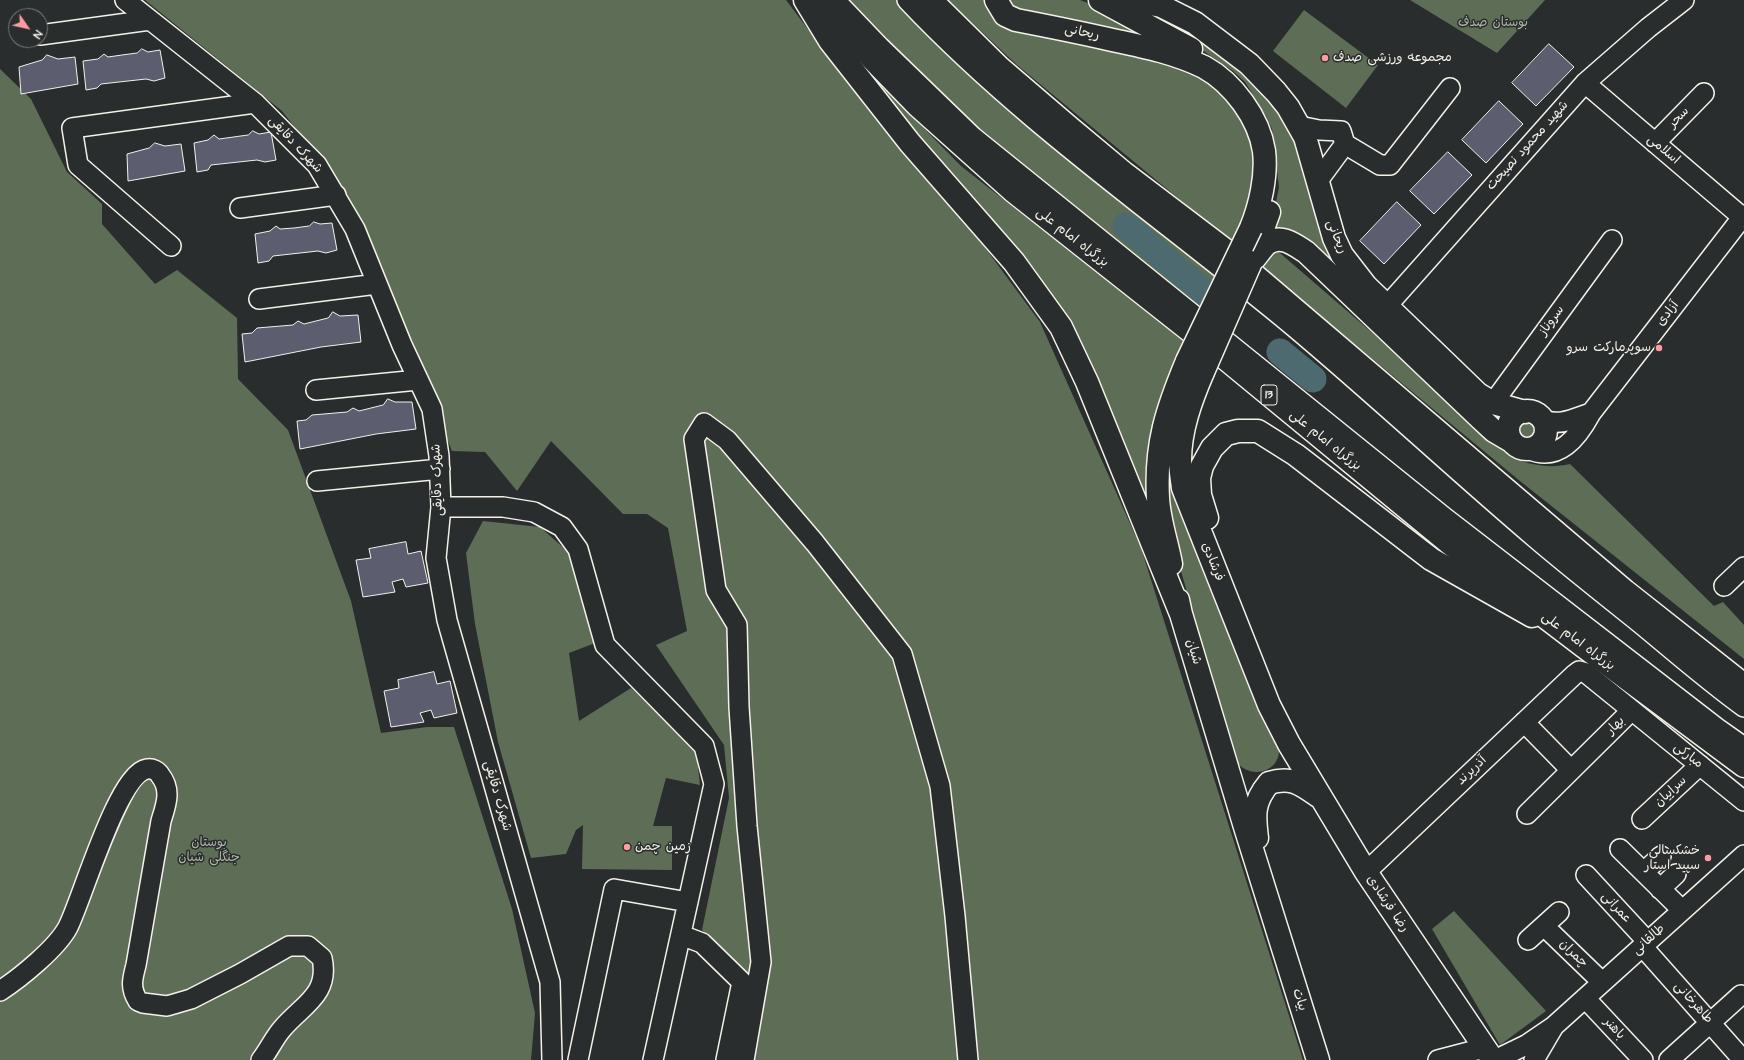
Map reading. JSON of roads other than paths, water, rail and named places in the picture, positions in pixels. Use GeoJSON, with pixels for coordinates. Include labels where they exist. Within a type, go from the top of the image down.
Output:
{"type":"FeatureCollection","features":[{"type":"Feature","properties":{"kind":"main road"},"geometry":{"type":"LineString","coordinates":[[805,0],[830,41],[910,143],[1014,262],[1061,327],[1087,382],[1181,614]]}},
{"type":"Feature","properties":{"kind":"main road","name":"بزرگراه امام علی"},"geometry":{"type":"LineString","coordinates":[[815,0],[918,106],[1013,191],[1227,360],[1465,556],[1744,766]]}},
{"type":"Feature","properties":{"kind":"main road"},"geometry":{"type":"LineString","coordinates":[[931,0],[999,67],[1057,117],[1124,172],[1224,250],[1625,591],[1744,686]]}},
{"type":"Feature","properties":{"kind":"main road","name":"ریحانی"},"geometry":{"type":"LineString","coordinates":[[996,0],[1005,14],[1016,20],[1163,50],[1204,68],[1223,80],[1250,113],[1260,136],[1264,152],[1261,192],[1256,216],[1195,367]]}},
{"type":"Feature","properties":{"kind":"main road"},"geometry":{"type":"LineString","coordinates":[[1100,0],[1212,59],[1240,83],[1254,102],[1268,128],[1274,164],[1272,204],[1252,262],[1195,367]]}},
{"type":"Feature","properties":{"kind":"main road","name":"ریحانی"},"geometry":{"type":"LineString","coordinates":[[1130,0],[1160,6],[1195,23],[1250,64],[1288,107],[1299,126],[1305,138],[1334,238],[1342,255],[1366,286],[1478,394],[1493,403],[1534,416]]}},
{"type":"Feature","properties":{"kind":"main road"},"geometry":{"type":"LineString","coordinates":[[1252,262],[1268,243],[1281,239],[1293,243],[1306,252],[1494,431],[1520,445],[1539,446],[1545,436],[1545,425],[1534,416],[1513,417],[1508,429],[1520,445]]}},
{"type":"Feature","properties":{"kind":"main road","name":"شیان"},"geometry":{"type":"LineString","coordinates":[[1195,367],[1174,392],[1164,423],[1158,470],[1158,498],[1161,519],[1181,614],[1279,939]]}},
{"type":"Feature","properties":{"kind":"main road","name":"فرشادی"},"geometry":{"type":"LineString","coordinates":[[1195,367],[1192,398],[1183,434],[1180,460],[1182,488],[1269,705],[1289,744]]}},
{"type":"Feature","properties":{"kind":"main road"},"geometry":{"type":"LineString","coordinates":[[1234,615],[1224,569],[1200,495],[1199,478],[1202,466],[1212,448],[1226,434],[1238,431],[1258,431],[1296,455],[1431,559],[1583,646]]}},
{"type":"Feature","properties":{"kind":"main road"},"geometry":{"type":"LineString","coordinates":[[1279,939],[1258,843],[1255,809],[1258,799],[1285,764],[1288,756],[1289,744]]}},
{"type":"Feature","properties":{"kind":"main road","name":"رضا فرشادی"},"geometry":{"type":"LineString","coordinates":[[1289,744],[1366,872],[1490,1056]]}},
{"type":"Feature","properties":{"kind":"main road"},"geometry":{"type":"LineString","coordinates":[[1229,771],[1237,780],[1244,784],[1257,786],[1285,779],[1292,780],[1324,800]]}},
{"type":"Feature","properties":{"kind":"main road","name":"بیات"},"geometry":{"type":"LineString","coordinates":[[1279,939],[1318,1060]]}},
{"type":"Feature","properties":{"kind":"street","name":"شهرک دقایقی"},"geometry":{"type":"LineString","coordinates":[[124,0],[255,103],[318,165],[355,229],[402,345],[432,409],[440,469],[441,507],[436,558],[447,620],[550,982],[552,1060]]}},
{"type":"Feature","properties":{"kind":"street"},"geometry":{"type":"LineString","coordinates":[[835,0],[885,52],[978,142],[1444,518],[1717,728],[1744,747]]}},
{"type":"Feature","properties":{"kind":"street"},"geometry":{"type":"LineString","coordinates":[[907,0],[983,73],[1032,117],[1293,326],[1535,538],[1744,707]]}},
{"type":"Feature","properties":{"kind":"street","name":"ریحانی"},"geometry":{"type":"LineString","coordinates":[[1164,0],[1195,23]]}},
{"type":"Feature","properties":{"kind":"street","name":"شهید محمود نصیحت"},"geometry":{"type":"LineString","coordinates":[[1386,306],[1585,82],[1648,28],[1684,0]]}},
{"type":"Feature","properties":{"kind":"street"},"geometry":{"type":"LineString","coordinates":[[48,34],[150,20]]}},
{"type":"Feature","properties":{"kind":"street","name":"اسلامی"},"geometry":{"type":"LineString","coordinates":[[1585,82],[1655,143],[1743,216]]}},
{"type":"Feature","properties":{"kind":"street"},"geometry":{"type":"LineString","coordinates":[[1299,126],[1341,132],[1345,144],[1380,165],[1390,165],[1450,88]]}},
{"type":"Feature","properties":{"kind":"street","name":"سحر"},"geometry":{"type":"LineString","coordinates":[[1655,143],[1704,93]]}},
{"type":"Feature","properties":{"kind":"street"},"geometry":{"type":"LineString","coordinates":[[171,246],[78,166],[72,128],[255,103]]}},
{"type":"Feature","properties":{"kind":"street"},"geometry":{"type":"LineString","coordinates":[[1317,182],[1345,144]]}},
{"type":"Feature","properties":{"kind":"street"},"geometry":{"type":"LineString","coordinates":[[240,208],[336,195]]}},
{"type":"Feature","properties":{"kind":"street","name":"آزادی"},"geometry":{"type":"LineString","coordinates":[[1520,445],[1534,452],[1548,453],[1559,450],[1570,443],[1582,430],[1591,413],[1743,216]]}},
{"type":"Feature","properties":{"kind":"street","name":"سروناز"},"geometry":{"type":"LineString","coordinates":[[1493,403],[1612,240]]}},
{"type":"Feature","properties":{"kind":"street"},"geometry":{"type":"LineString","coordinates":[[258,299],[377,284]]}},
{"type":"Feature","properties":{"kind":"street"},"geometry":{"type":"LineString","coordinates":[[316,390],[418,380]]}},
{"type":"Feature","properties":{"kind":"street"},"geometry":{"type":"LineString","coordinates":[[1534,416],[1554,423],[1564,422],[1591,413]]}},
{"type":"Feature","properties":{"kind":"street"},"geometry":{"type":"LineString","coordinates":[[744,1060],[761,962],[747,826],[739,707],[737,625],[716,590],[694,439],[704,423],[727,440],[816,543],[902,654],[940,786],[955,916],[968,1060]]}},
{"type":"Feature","properties":{"kind":"street"},"geometry":{"type":"LineString","coordinates":[[317,481],[440,469]]}},
{"type":"Feature","properties":{"kind":"street"},"geometry":{"type":"LineString","coordinates":[[441,507],[503,507],[534,512],[562,527],[578,549],[605,645],[704,746],[714,784],[652,1060]]}},
{"type":"Feature","properties":{"kind":"street"},"geometry":{"type":"LineString","coordinates":[[1724,586],[1744,567]]}},
{"type":"Feature","properties":{"kind":"street","name":"بهار"},"geometry":{"type":"LineString","coordinates":[[1527,814],[1631,711],[1586,673],[1580,671]]}},
{"type":"Feature","properties":{"kind":"street","name":"آذرپرند"},"geometry":{"type":"LineString","coordinates":[[1366,872],[1575,674],[1580,671]]}},
{"type":"Feature","properties":{"kind":"street","name":"مبارکی"},"geometry":{"type":"LineString","coordinates":[[1631,711],[1744,801]]}},
{"type":"Feature","properties":{"kind":"street"},"geometry":{"type":"LineString","coordinates":[[1524,722],[1571,770]]}},
{"type":"Feature","properties":{"kind":"street","name":"سراییان"},"geometry":{"type":"LineString","coordinates":[[1642,819],[1700,766]]}},
{"type":"Feature","properties":{"kind":"street"},"geometry":{"type":"LineString","coordinates":[[0,991],[18,979],[29,969],[54,945],[68,927],[110,820],[127,789],[142,771],[148,768],[155,770],[162,778],[168,792],[161,821],[138,958],[131,983],[132,990],[138,1001],[167,1006],[191,999],[240,974],[289,946],[308,946],[322,958],[324,976],[320,988],[314,997],[296,1013],[281,1030],[261,1060]]}},
{"type":"Feature","properties":{"kind":"street"},"geometry":{"type":"LineString","coordinates":[[1620,849],[1682,910]]}},
{"type":"Feature","properties":{"kind":"street","name":"طالقانی"},"geometry":{"type":"LineString","coordinates":[[1438,1060],[1490,1056],[1526,1045],[1554,1026],[1586,998],[1744,854]]}},
{"type":"Feature","properties":{"kind":"street"},"geometry":{"type":"LineString","coordinates":[[1644,872],[1660,856]]}},
{"type":"Feature","properties":{"kind":"street"},"geometry":{"type":"LineString","coordinates":[[1660,889],[1676,874]]}},
{"type":"Feature","properties":{"kind":"street","name":"عمرانی"},"geometry":{"type":"LineString","coordinates":[[1586,875],[1645,944]]}},
{"type":"Feature","properties":{"kind":"street"},"geometry":{"type":"LineString","coordinates":[[578,1060],[614,888],[688,902]]}},
{"type":"Feature","properties":{"kind":"street"},"geometry":{"type":"LineString","coordinates":[[1528,940],[1559,912]]}},
{"type":"Feature","properties":{"kind":"street","name":"چمران"},"geometry":{"type":"LineString","coordinates":[[1544,926],[1602,982]]}},
{"type":"Feature","properties":{"kind":"street"},"geometry":{"type":"LineString","coordinates":[[681,935],[702,943],[742,982],[726,1060]]}},
{"type":"Feature","properties":{"kind":"street","name":"طاهرخانی"},"geometry":{"type":"LineString","coordinates":[[1645,944],[1710,1023],[1743,1060]]}},
{"type":"Feature","properties":{"kind":"street"},"geometry":{"type":"LineString","coordinates":[[1669,1060],[1741,995]]}},
{"type":"Feature","properties":{"kind":"street","name":"باهنر"},"geometry":{"type":"LineString","coordinates":[[1586,998],[1642,1060]]}},
{"type":"Feature","properties":{"kind":"street","name":"طالقانی"},"geometry":{"type":"LineString","coordinates":[[1534,1060],[1554,1026]]}},
{"type":"Feature","properties":{"kind":"waterway"},"geometry":{"type":"LineString","coordinates":[[1126,226],[1203,291]]}},
{"type":"Feature","properties":{"kind":"waterway"},"geometry":{"type":"LineString","coordinates":[[1280,352],[1313,379]]}},
{"type":"Feature","properties":{"kind":"place","name":"مجموعه ورزشی صدف"},"geometry":{"type":"Point","coordinates":[1325,58]}},
{"type":"Feature","properties":{"kind":"place","name":"سوپرمارکت سرو"},"geometry":{"type":"Point","coordinates":[1659,348]}},
{"type":"Feature","properties":{"kind":"place","name":"زمین چمن"},"geometry":{"type":"Point","coordinates":[627,847]}},
{"type":"Feature","properties":{"kind":"place","name":"خشکسالی سپید استار"},"geometry":{"type":"Point","coordinates":[1708,858]}},
{"type":"Feature","properties":{"kind":"park label","name":"بوستان صدف"},"geometry":{"type":"Point","coordinates":[1493,23]}},
{"type":"Feature","properties":{"kind":"park label","name":"بوستان جنگلی شیان"},"geometry":{"type":"Point","coordinates":[209,850]}}]}
